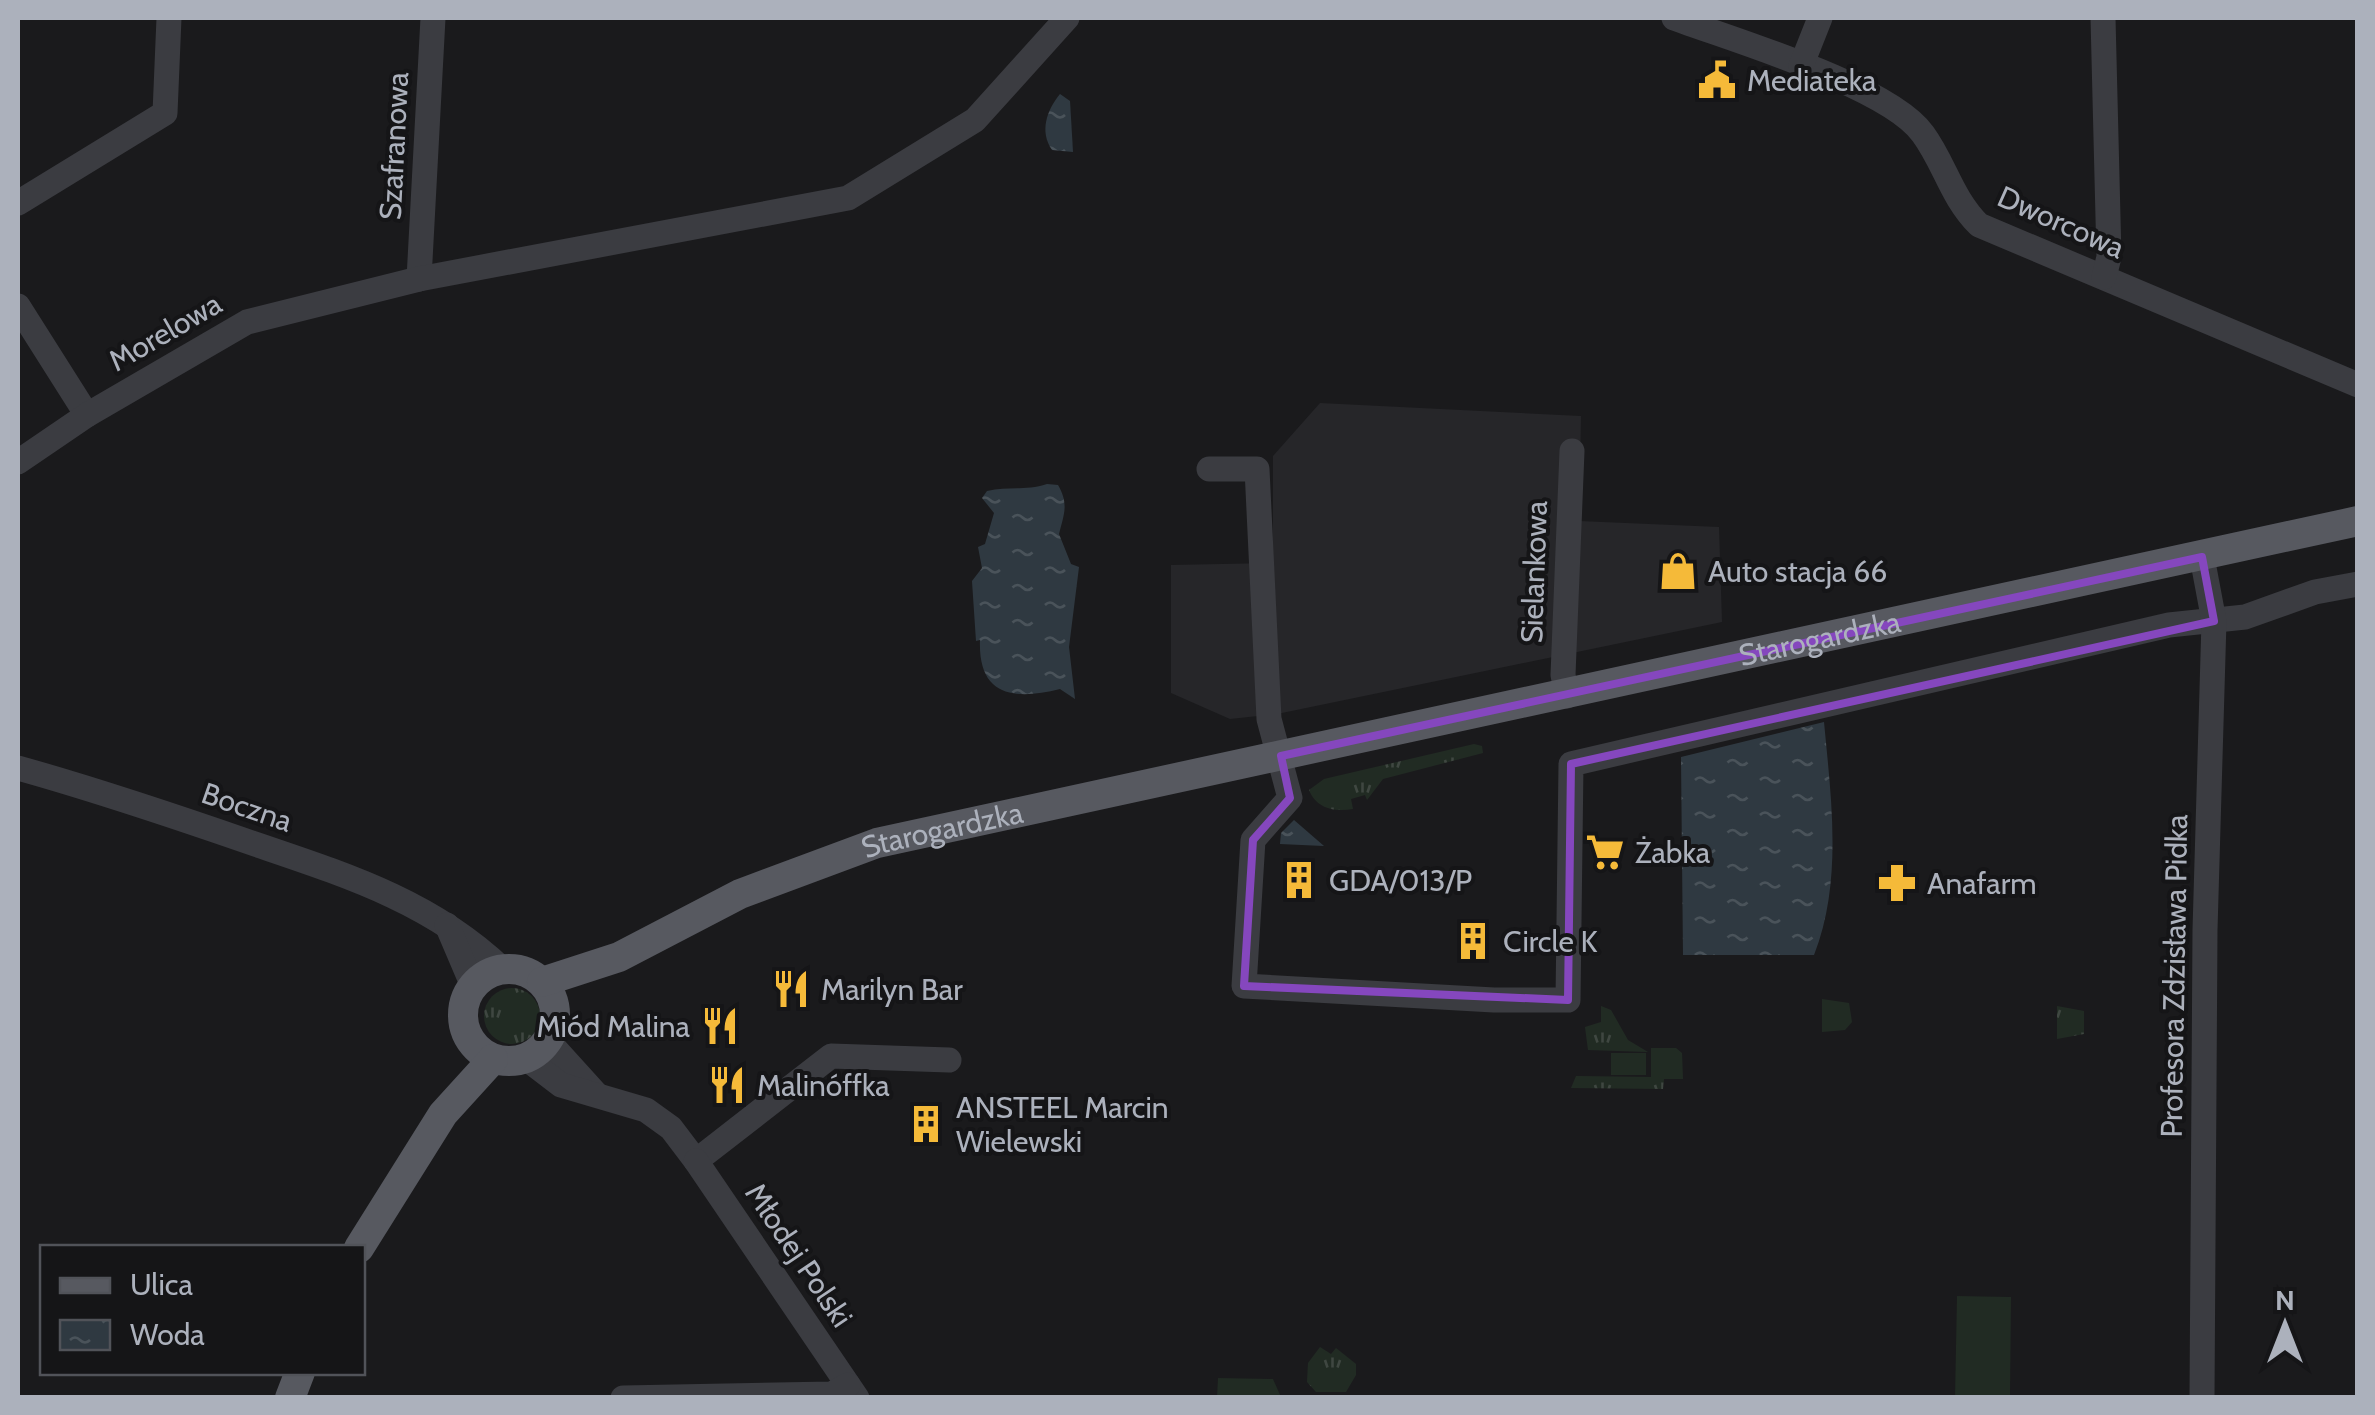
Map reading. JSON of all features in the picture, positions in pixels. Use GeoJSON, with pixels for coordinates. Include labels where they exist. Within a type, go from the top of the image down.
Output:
{"type":"FeatureCollection","features":[{"type":"Feature","properties":{"kind":"main road","name":"Starogardzka"},"geometry":{"type":"LineString","coordinates":[[549,996],[740,894],[877,842],[1567,696],[2358,521]]}},
{"type":"Feature","properties":{"kind":"main road"},"geometry":{"type":"LineString","coordinates":[[502,969],[521,970],[549,996],[537,1050],[482,1051],[462,1014],[473,986],[502,969]]}},
{"type":"Feature","properties":{"kind":"main road"},"geometry":{"type":"LineString","coordinates":[[361,1245],[482,1051]]}},
{"type":"Feature","properties":{"kind":"street"},"geometry":{"type":"LineString","coordinates":[[18,204],[165,112],[169,18]]}},
{"type":"Feature","properties":{"kind":"street","name":"Szafranowa"},"geometry":{"type":"LineString","coordinates":[[419,279],[433,18]]}},
{"type":"Feature","properties":{"kind":"street","name":"Morelowa"},"geometry":{"type":"LineString","coordinates":[[18,462],[87,414],[247,322],[419,279],[848,198],[975,120],[1066,18]]}},
{"type":"Feature","properties":{"kind":"street","name":"Dworcowa"},"geometry":{"type":"LineString","coordinates":[[1674,18],[1882,101],[1924,134],[1952,193],[1979,225],[2358,385]]}},
{"type":"Feature","properties":{"kind":"street"},"geometry":{"type":"LineString","coordinates":[[1801,66],[1820,18]]}},
{"type":"Feature","properties":{"kind":"street"},"geometry":{"type":"LineString","coordinates":[[2103,18],[2109,257],[2104,278]]}},
{"type":"Feature","properties":{"kind":"street"},"geometry":{"type":"LineString","coordinates":[[18,306],[87,414]]}},
{"type":"Feature","properties":{"kind":"street","name":"Sielankowa"},"geometry":{"type":"LineString","coordinates":[[1567,696],[1563,674],[1572,451]]}},
{"type":"Feature","properties":{"kind":"street"},"geometry":{"type":"LineString","coordinates":[[1209,470],[1258,469],[1269,718],[1290,798],[1260,831],[1250,852],[1244,986],[1494,1000],[1568,1000],[1570,764],[2169,625],[2245,617],[2315,592],[2358,584]]}},
{"type":"Feature","properties":{"kind":"street","name":"Profesora Zdzisława Pidka"},"geometry":{"type":"LineString","coordinates":[[2202,557],[2214,621],[2205,930],[2202,1398]]}},
{"type":"Feature","properties":{"kind":"street","name":"Boczna"},"geometry":{"type":"LineString","coordinates":[[18,768],[93,789],[364,881],[417,904],[502,969]]}},
{"type":"Feature","properties":{"kind":"street"},"geometry":{"type":"LineString","coordinates":[[447,925],[473,986]]}},
{"type":"Feature","properties":{"kind":"street","name":"Młodej Polski"},"geometry":{"type":"LineString","coordinates":[[537,1050],[562,1085],[646,1110],[671,1128],[852,1391],[623,1398]]}},
{"type":"Feature","properties":{"kind":"street"},"geometry":{"type":"LineString","coordinates":[[696,1162],[831,1056],[949,1060]]}},
{"type":"Feature","properties":{"kind":"highlighted area"},"geometry":{"type":"Polygon","coordinates":[[[2202,557],[2214,621],[1571,764],[1568,1000],[1244,986],[1253,840],[1290,798],[1281,756],[2202,557]]]}},
{"type":"Feature","properties":{"kind":"shaded area"},"geometry":{"type":"Polygon","coordinates":[[[1320,403],[1581,416],[1579,521],[1719,527],[1722,622],[1277,714],[1230,719],[1171,693],[1171,565],[1273,563],[1273,456],[1320,403]]]}},
{"type":"Feature","properties":{"kind":"green space"},"geometry":{"type":"Polygon","coordinates":[[[1474,744],[1482,746],[1483,753],[1383,779],[1367,800],[1365,795],[1351,799],[1353,809],[1327,808],[1309,790],[1324,779],[1474,744]]]}},
{"type":"Feature","properties":{"kind":"green space"},"geometry":{"type":"Polygon","coordinates":[[[512,988],[532,996],[540,1016],[532,1036],[512,1044],[492,1036],[484,1016],[492,996],[512,988]]]}},
{"type":"Feature","properties":{"kind":"green space"},"geometry":{"type":"Polygon","coordinates":[[[1822,999],[1849,1003],[1852,1022],[1845,1030],[1822,1032],[1822,999]]]}},
{"type":"Feature","properties":{"kind":"green space"},"geometry":{"type":"Polygon","coordinates":[[[1601,1006],[1611,1010],[1628,1040],[1648,1052],[1588,1050],[1585,1027],[1601,1022],[1601,1006]]]}},
{"type":"Feature","properties":{"kind":"green space"},"geometry":{"type":"Polygon","coordinates":[[[2057,1006],[2084,1011],[2084,1034],[2057,1039],[2057,1006]]]}},
{"type":"Feature","properties":{"kind":"green space"},"geometry":{"type":"Polygon","coordinates":[[[1651,1048],[1676,1048],[1682,1053],[1683,1079],[1664,1079],[1663,1089],[1571,1088],[1576,1076],[1651,1077],[1651,1048]]]}},
{"type":"Feature","properties":{"kind":"green space"},"geometry":{"type":"Polygon","coordinates":[[[1611,1053],[1646,1053],[1646,1075],[1611,1075],[1611,1053]]]}},
{"type":"Feature","properties":{"kind":"green space"},"geometry":{"type":"Polygon","coordinates":[[[1957,1296],[2011,1297],[2010,1397],[1955,1397],[1957,1296]]]}},
{"type":"Feature","properties":{"kind":"green space"},"geometry":{"type":"Polygon","coordinates":[[[1320,1347],[1331,1354],[1336,1348],[1356,1364],[1356,1375],[1346,1392],[1316,1392],[1307,1382],[1308,1363],[1320,1347]]]}},
{"type":"Feature","properties":{"kind":"green space"},"geometry":{"type":"Polygon","coordinates":[[[1218,1378],[1273,1379],[1281,1397],[1217,1397],[1218,1378]]]}},
{"type":"Feature","properties":{"kind":"water"},"geometry":{"type":"Polygon","coordinates":[[[1060,94],[1070,101],[1073,152],[1052,150],[1046,135],[1048,114],[1060,94]]]}},
{"type":"Feature","properties":{"kind":"water"},"geometry":{"type":"Polygon","coordinates":[[[1058,485],[1064,498],[1059,534],[1071,564],[1079,567],[1069,647],[1075,699],[1060,689],[1027,694],[1001,690],[985,673],[980,640],[976,641],[972,581],[982,568],[978,547],[985,544],[994,513],[982,498],[987,491],[1058,485]]]}},
{"type":"Feature","properties":{"kind":"water"},"geometry":{"type":"Polygon","coordinates":[[[1824,722],[1832,810],[1832,869],[1823,927],[1814,955],[1683,955],[1681,757],[1824,722]]]}},
{"type":"Feature","properties":{"kind":"water"},"geometry":{"type":"Polygon","coordinates":[[[1294,820],[1324,846],[1280,844],[1281,833],[1294,820]]]}},
{"type":"Feature","properties":{"kind":"place","name":"Mediateka"},"geometry":{"type":"Point","coordinates":[1717,80]}},
{"type":"Feature","properties":{"kind":"place","name":"Auto stacja 66"},"geometry":{"type":"Point","coordinates":[1678,571]}},
{"type":"Feature","properties":{"kind":"place","name":"Żabka"},"geometry":{"type":"Point","coordinates":[1605,852]}},
{"type":"Feature","properties":{"kind":"place","name":"GDA/013/P"},"geometry":{"type":"Point","coordinates":[1299,880]}},
{"type":"Feature","properties":{"kind":"place","name":"Anafarm"},"geometry":{"type":"Point","coordinates":[1897,883]}},
{"type":"Feature","properties":{"kind":"place","name":"Circle K"},"geometry":{"type":"Point","coordinates":[1473,941]}},
{"type":"Feature","properties":{"kind":"place","name":"Marilyn Bar"},"geometry":{"type":"Point","coordinates":[791,989]}},
{"type":"Feature","properties":{"kind":"place","name":"Miód Malina"},"geometry":{"type":"Point","coordinates":[720,1026]}},
{"type":"Feature","properties":{"kind":"place","name":"Malinóffka"},"geometry":{"type":"Point","coordinates":[727,1085]}},
{"type":"Feature","properties":{"kind":"place","name":"ANSTEEL Marcin Wielewski"},"geometry":{"type":"Point","coordinates":[926,1124]}}]}
